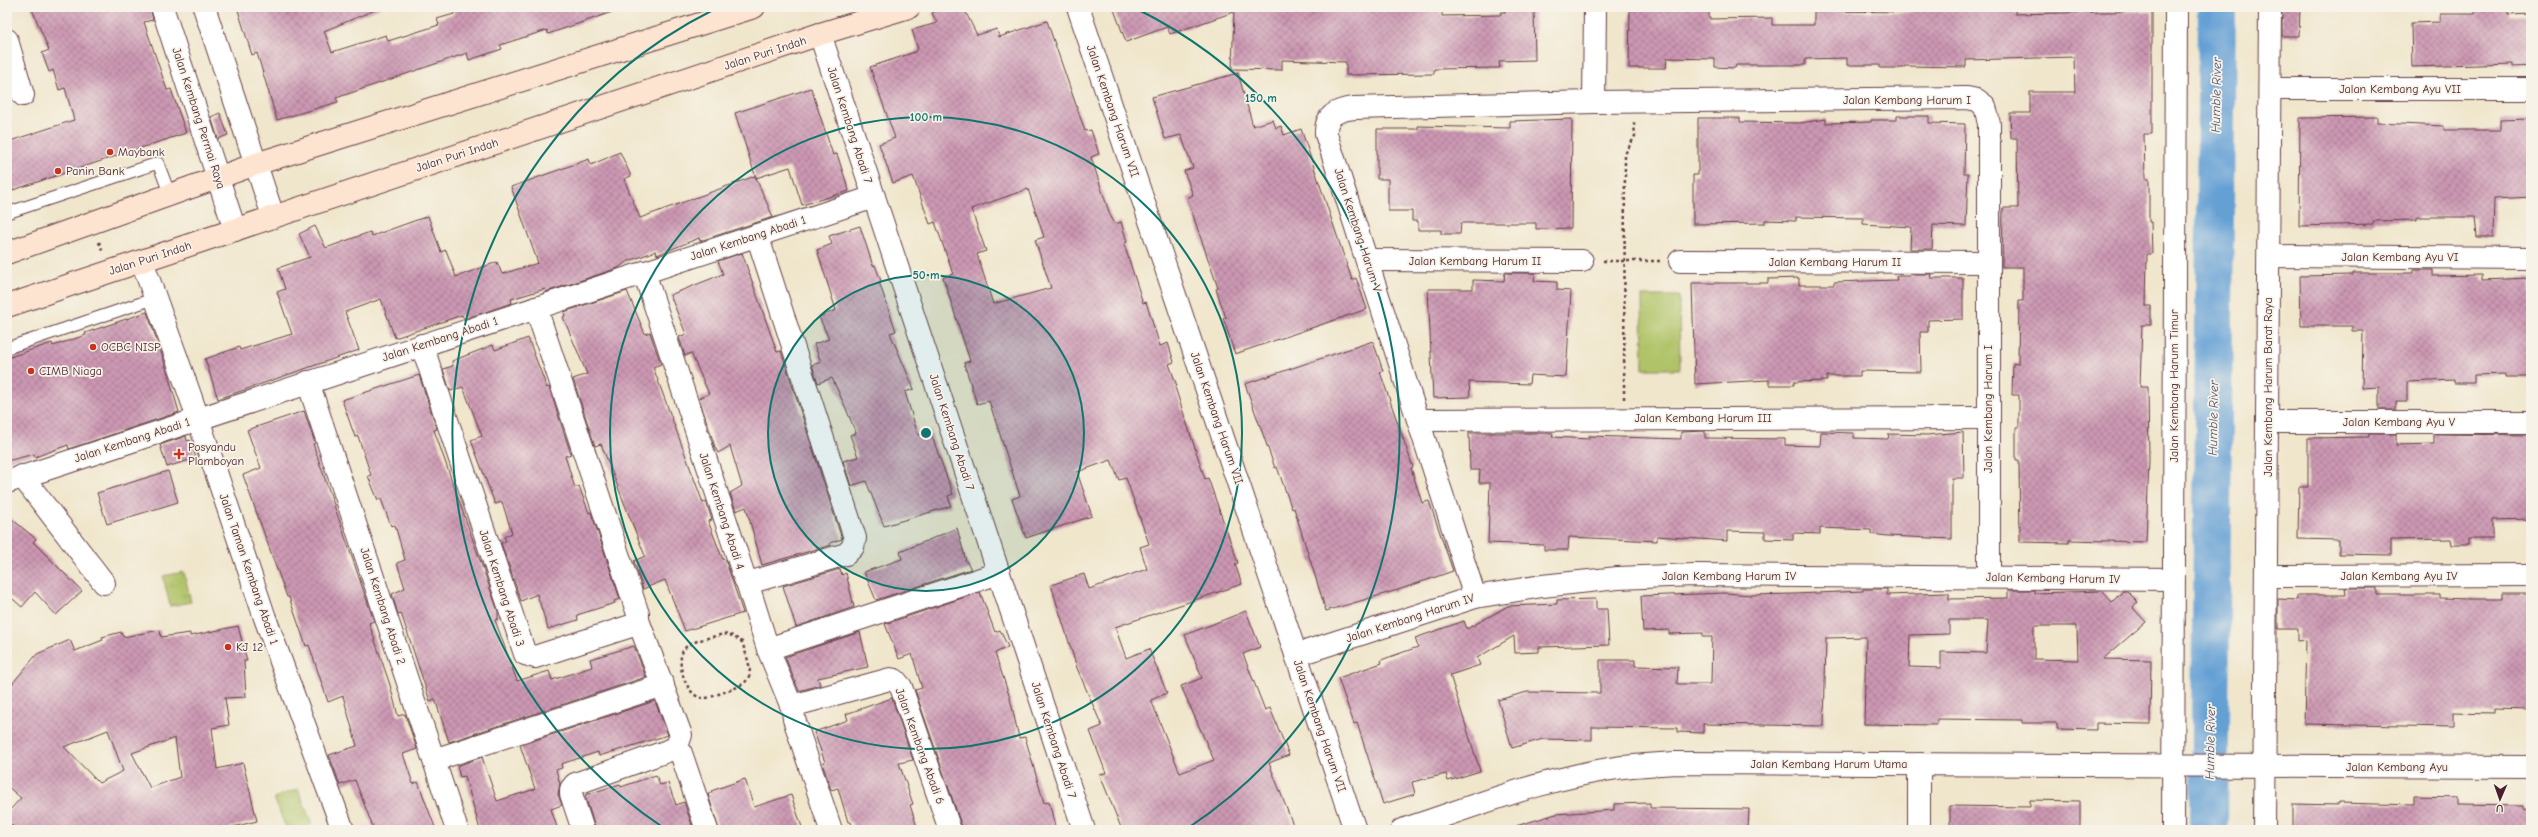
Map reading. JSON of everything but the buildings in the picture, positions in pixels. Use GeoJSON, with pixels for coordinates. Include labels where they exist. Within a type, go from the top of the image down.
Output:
{"type":"FeatureCollection","features":[{"type":"Feature","properties":{"kind":"main road"},"geometry":{"type":"LineString","coordinates":[[7,253],[256,164],[754,7]]}},
{"type":"Feature","properties":{"kind":"main road","name":"Jalan Puri Indah"},"geometry":{"type":"LineString","coordinates":[[7,306],[820,34],[909,7]]}},
{"type":"Feature","properties":{"kind":"street","name":"Jalan Kembang Permai Raya"},"geometry":{"type":"LineString","coordinates":[[162,7],[235,230]]}},
{"type":"Feature","properties":{"kind":"street"},"geometry":{"type":"LineString","coordinates":[[204,7],[273,216]]}},
{"type":"Feature","properties":{"kind":"street","name":"Jalan Kembang Harum VII"},"geometry":{"type":"LineString","coordinates":[[1078,7],[1355,830]]}},
{"type":"Feature","properties":{"kind":"street"},"geometry":{"type":"LineString","coordinates":[[1594,102],[1595,7]]}},
{"type":"Feature","properties":{"kind":"street","name":"Jalan Kembang Harum Timur"},"geometry":{"type":"LineString","coordinates":[[2173,830],[2180,766],[2172,579],[2176,7]]}},
{"type":"Feature","properties":{"kind":"street","name":"Jalan Kembang Harum Barat Raya"},"geometry":{"type":"LineString","coordinates":[[2264,830],[2256,767],[2266,576],[2270,7]]}},
{"type":"Feature","properties":{"kind":"street","name":"Jalan Kembang Abadi 7"},"geometry":{"type":"LineString","coordinates":[[820,34],[1084,830]]}},
{"type":"Feature","properties":{"kind":"street"},"geometry":{"type":"LineString","coordinates":[[7,40],[23,95]]}},
{"type":"Feature","properties":{"kind":"street","name":"Jalan Kembang Ayu VII"},"geometry":{"type":"LineString","coordinates":[[2270,89],[2531,89]]}},
{"type":"Feature","properties":{"kind":"street","name":"Jalan Kembang Harum I"},"geometry":{"type":"LineString","coordinates":[[1594,102],[1968,98],[1977,100],[1985,106],[1989,124],[1989,577]]}},
{"type":"Feature","properties":{"kind":"street","name":"Jalan Kembang Harum V"},"geometry":{"type":"LineString","coordinates":[[1476,597],[1326,134],[1327,122],[1335,112],[1354,108],[1594,102]]}},
{"type":"Feature","properties":{"kind":"street","name":"Jalan Kembang Abadi 1"},"geometry":{"type":"LineString","coordinates":[[15,479],[874,197]]}},
{"type":"Feature","properties":{"kind":"street","name":"Jalan Kembang Abadi 4"},"geometry":{"type":"LineString","coordinates":[[644,272],[747,582],[755,581],[846,554],[853,548],[855,538],[757,235]]}},
{"type":"Feature","properties":{"kind":"street","name":"Jalan Kembang Ayu VI"},"geometry":{"type":"LineString","coordinates":[[2268,256],[2531,258]]}},
{"type":"Feature","properties":{"kind":"street","name":"Jalan Kembang Harum II"},"geometry":{"type":"LineString","coordinates":[[1368,260],[1582,261]]}},
{"type":"Feature","properties":{"kind":"street","name":"Jalan Taman Kembang Abadi 1"},"geometry":{"type":"LineString","coordinates":[[142,261],[198,418],[265,618],[343,830]]}},
{"type":"Feature","properties":{"kind":"street","name":"Jalan Kembang Harum II"},"geometry":{"type":"LineString","coordinates":[[1680,261],[1989,262]]}},
{"type":"Feature","properties":{"kind":"street"},"geometry":{"type":"LineString","coordinates":[[536,308],[638,614],[638,620],[681,735],[676,749]]}},
{"type":"Feature","properties":{"kind":"street","name":"Jalan Kembang Abadi 3"},"geometry":{"type":"LineString","coordinates":[[422,345],[525,654],[535,657],[634,625],[638,620]]}},
{"type":"Feature","properties":{"kind":"street","name":"Jalan Kembang Abadi 2"},"geometry":{"type":"LineString","coordinates":[[308,382],[457,830]]}},
{"type":"Feature","properties":{"kind":"street","name":"Jalan Kembang Harum III"},"geometry":{"type":"LineString","coordinates":[[1419,420],[1624,418],[1988,418]]}},
{"type":"Feature","properties":{"kind":"street","name":"Jalan Kembang Ayu V"},"geometry":{"type":"LineString","coordinates":[[2267,422],[2531,422]]}},
{"type":"Feature","properties":{"kind":"street"},"geometry":{"type":"LineString","coordinates":[[15,479],[104,583]]}},
{"type":"Feature","properties":{"kind":"street"},"geometry":{"type":"LineString","coordinates":[[768,649],[999,573]]}},
{"type":"Feature","properties":{"kind":"street","name":"Jalan Kembang Harum IV"},"geometry":{"type":"LineString","coordinates":[[1296,655],[1476,597],[1542,586],[1618,578],[1694,575],[2172,579]]}},
{"type":"Feature","properties":{"kind":"street","name":"Jalan Kembang Ayu IV"},"geometry":{"type":"LineString","coordinates":[[2266,576],[2531,575]]}},
{"type":"Feature","properties":{"kind":"street"},"geometry":{"type":"LineString","coordinates":[[747,582],[768,649],[793,710],[794,719],[831,830]]}},
{"type":"Feature","properties":{"kind":"street","name":"Jalan Kembang Abadi 6"},"geometry":{"type":"LineString","coordinates":[[793,710],[799,704],[884,679],[890,679],[898,683],[950,830]]}},
{"type":"Feature","properties":{"kind":"street"},"geometry":{"type":"LineString","coordinates":[[434,760],[663,685]]}},
{"type":"Feature","properties":{"kind":"street"},"geometry":{"type":"LineString","coordinates":[[583,830],[571,794],[575,784],[668,750],[676,749],[681,753],[707,830]]}},
{"type":"Feature","properties":{"kind":"street","name":"Jalan Kembang Harum Utama"},"geometry":{"type":"LineString","coordinates":[[1402,830],[1521,790],[1623,767],[1675,763],[2256,767]]}},
{"type":"Feature","properties":{"kind":"street"},"geometry":{"type":"LineString","coordinates":[[1919,764],[1920,830]]}},
{"type":"Feature","properties":{"kind":"street","name":"Jalan Kembang Ayu"},"geometry":{"type":"LineString","coordinates":[[2256,767],[2531,767]]}},
{"type":"Feature","properties":{"kind":"lane"},"geometry":{"type":"LineString","coordinates":[[7,213],[158,163],[170,195]]}},
{"type":"Feature","properties":{"kind":"lane"},"geometry":{"type":"LineString","coordinates":[[7,348],[156,298]]}},
{"type":"Feature","properties":{"kind":"path"},"geometry":{"type":"LineString","coordinates":[[1624,418],[1625,154],[1635,136],[1634,102]]}},
{"type":"Feature","properties":{"kind":"path"},"geometry":{"type":"LineString","coordinates":[[92,223],[110,272]]}},
{"type":"Feature","properties":{"kind":"path"},"geometry":{"type":"LineString","coordinates":[[1582,261],[1680,261]]}},
{"type":"Feature","properties":{"kind":"path"},"geometry":{"type":"LineString","coordinates":[[724,634],[733,636],[742,642],[747,655],[751,669],[749,678],[743,686],[707,698],[698,697],[690,690],[679,662],[680,653],[687,646],[724,634]]}},
{"type":"Feature","properties":{"kind":"shaded area"},"geometry":{"type":"Polygon","coordinates":[[[433,808],[441,830],[348,830],[433,808]]]}},
{"type":"Feature","properties":{"kind":"green space"},"geometry":{"type":"Polygon","coordinates":[[[1642,296],[1679,296],[1680,369],[1643,369],[1642,296]]]}},
{"type":"Feature","properties":{"kind":"green space"},"geometry":{"type":"Polygon","coordinates":[[[184,572],[191,602],[170,606],[163,576],[184,572]]]}},
{"type":"Feature","properties":{"kind":"green space"},"geometry":{"type":"Polygon","coordinates":[[[298,789],[312,824],[297,830],[287,830],[274,798],[298,789]]]}},
{"type":"Feature","properties":{"kind":"waterway","name":"Humble River"},"geometry":{"type":"LineString","coordinates":[[2209,830],[2217,7]]}},
{"type":"Feature","properties":{"kind":"place","name":"Maybank"},"geometry":{"type":"Point","coordinates":[110,152]}},
{"type":"Feature","properties":{"kind":"place","name":"Panin Bank"},"geometry":{"type":"Point","coordinates":[58,171]}},
{"type":"Feature","properties":{"kind":"place","name":"OCBC NISP"},"geometry":{"type":"Point","coordinates":[93,347]}},
{"type":"Feature","properties":{"kind":"place","name":"CIMB Niaga"},"geometry":{"type":"Point","coordinates":[31,371]}},
{"type":"Feature","properties":{"kind":"place","name":"Posyandu Plamboyan"},"geometry":{"type":"Point","coordinates":[179,454]}},
{"type":"Feature","properties":{"kind":"place","name":"KJ 12"},"geometry":{"type":"Point","coordinates":[228,647]}}]}
